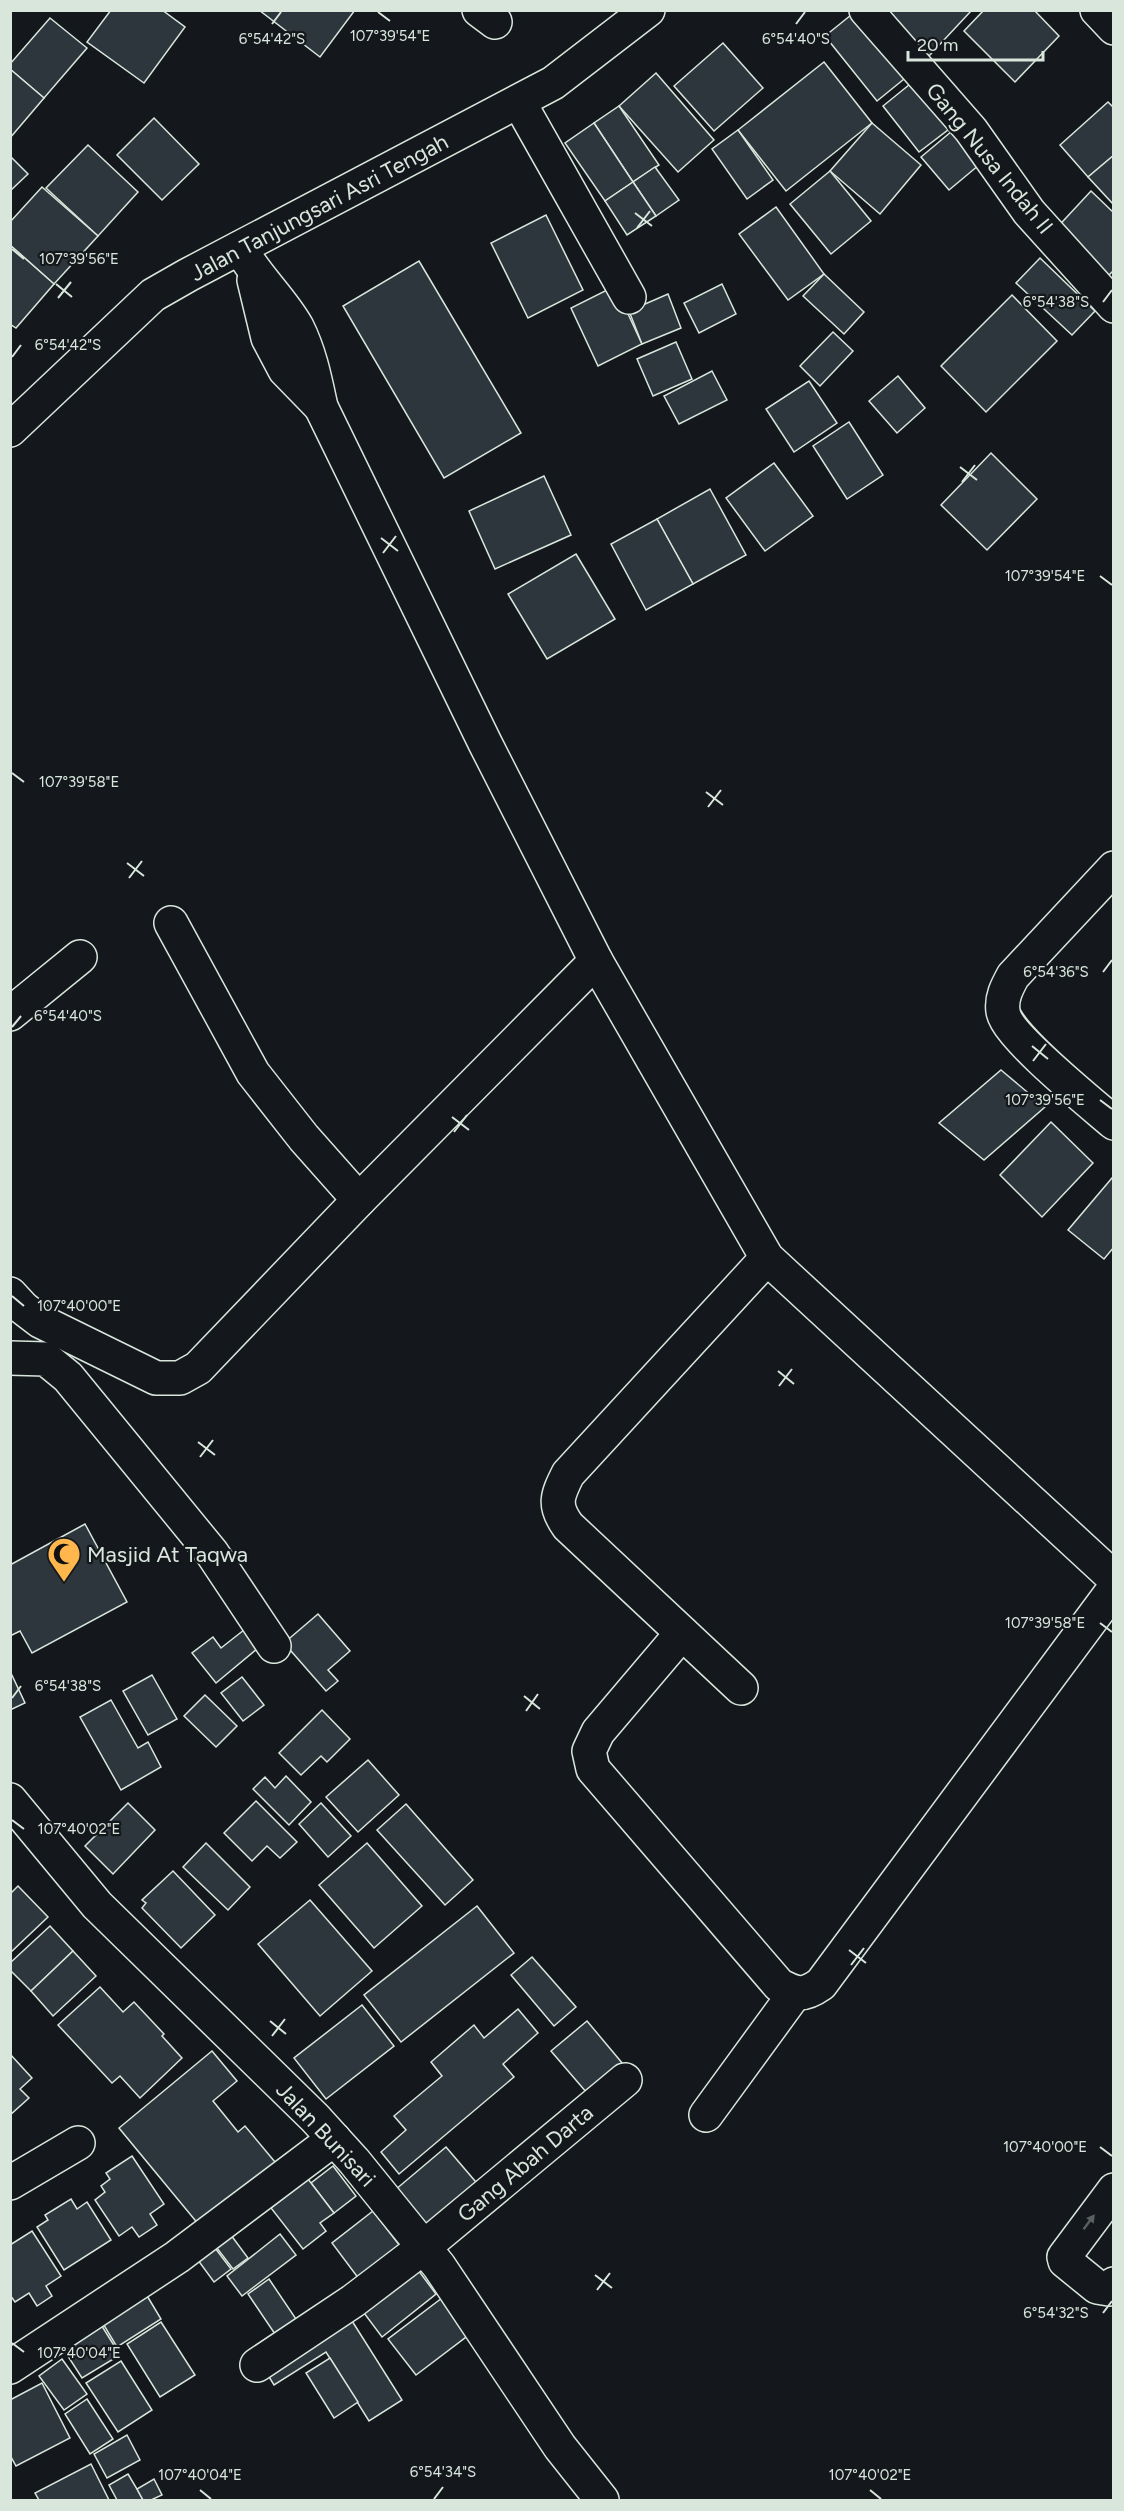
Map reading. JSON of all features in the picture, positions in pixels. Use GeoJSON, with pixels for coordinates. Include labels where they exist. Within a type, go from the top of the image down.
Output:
{"type":"FeatureCollection","features":[{"type":"Feature","properties":{"kind":"street","name":"Jalan Tanjungsari Asri Tengah"},"geometry":{"type":"LineString","coordinates":[[10,430],[153,295],[245,258],[553,83],[648,10]]}},
{"type":"Feature","properties":{"kind":"street","name":"Gang Nusa Indah II"},"geometry":{"type":"LineString","coordinates":[[866,10],[970,130],[1029,212],[1109,291]]}},
{"type":"Feature","properties":{"kind":"street"},"geometry":{"type":"LineString","coordinates":[[1097,10],[1113,28]]}},
{"type":"Feature","properties":{"kind":"street"},"geometry":{"type":"LineString","coordinates":[[519,102],[629,297]]}},
{"type":"Feature","properties":{"kind":"street"},"geometry":{"type":"LineString","coordinates":[[245,258],[296,326],[310,356],[321,407],[485,743],[596,961],[767,1258],[1113,1578]]}},
{"type":"Feature","properties":{"kind":"street"},"geometry":{"type":"LineString","coordinates":[[1113,868],[1013,976],[1004,994],[1002,1012],[1011,1028],[1025,1043],[1113,1123]]}},
{"type":"Feature","properties":{"kind":"street"},"geometry":{"type":"LineString","coordinates":[[171,923],[253,1073],[304,1138],[359,1200]]}},
{"type":"Feature","properties":{"kind":"street"},"geometry":{"type":"LineString","coordinates":[[10,1014],[80,957]]}},
{"type":"Feature","properties":{"kind":"street"},"geometry":{"type":"LineString","coordinates":[[10,1294],[40,1321],[156,1378],[180,1378],[198,1368],[359,1200],[596,961]]}},
{"type":"Feature","properties":{"kind":"street"},"geometry":{"type":"LineString","coordinates":[[741,1688],[568,1526],[561,1517],[557,1503],[568,1474],[767,1258]]}},
{"type":"Feature","properties":{"kind":"street"},"geometry":{"type":"LineString","coordinates":[[10,1358],[46,1359],[68,1377],[212,1553],[273,1646]]}},
{"type":"Feature","properties":{"kind":"street"},"geometry":{"type":"LineString","coordinates":[[682,1633],[598,1732],[589,1751],[593,1769],[779,1985],[795,1993],[809,1992],[821,1984],[1113,1588]]}},
{"type":"Feature","properties":{"kind":"street","name":"Jalan Bunisari"},"geometry":{"type":"LineString","coordinates":[[10,1800],[98,1905],[334,2139],[439,2266],[561,2447],[602,2500]]}},
{"type":"Feature","properties":{"kind":"street"},"geometry":{"type":"LineString","coordinates":[[706,2115],[795,1993]]}},
{"type":"Feature","properties":{"kind":"street","name":"Gang Abah Darta"},"geometry":{"type":"LineString","coordinates":[[257,2366],[353,2301],[424,2247],[625,2080]]}},
{"type":"Feature","properties":{"kind":"street"},"geometry":{"type":"LineString","coordinates":[[10,2367],[177,2257],[334,2139]]}},
{"type":"Feature","properties":{"kind":"street"},"geometry":{"type":"LineString","coordinates":[[10,2183],[78,2143]]}},
{"type":"Feature","properties":{"kind":"street"},"geometry":{"type":"LineString","coordinates":[[1113,2190],[1064,2257],[1065,2261],[1097,2287],[1109,2289],[1113,2284]]}},
{"type":"Feature","properties":{"kind":"building"},"geometry":{"type":"Polygon","coordinates":[[[111,10],[162,10],[185,27],[144,83],[87,42],[111,10]]]}},
{"type":"Feature","properties":{"kind":"building"},"geometry":{"type":"Polygon","coordinates":[[[259,10],[355,10],[320,57],[259,10]]]}},
{"type":"Feature","properties":{"kind":"building"},"geometry":{"type":"Polygon","coordinates":[[[880,10],[972,10],[929,56],[880,10]]]}},
{"type":"Feature","properties":{"kind":"building"},"geometry":{"type":"Polygon","coordinates":[[[984,10],[1034,10],[1059,36],[1015,82],[964,31],[984,10]]]}},
{"type":"Feature","properties":{"kind":"building"},"geometry":{"type":"Polygon","coordinates":[[[856,11],[909,75],[877,101],[825,36],[856,11]]]}},
{"type":"Feature","properties":{"kind":"building"},"geometry":{"type":"Polygon","coordinates":[[[50,18],[87,48],[44,98],[10,69],[10,64],[50,18]]]}},
{"type":"Feature","properties":{"kind":"building"},"geometry":{"type":"Polygon","coordinates":[[[723,43],[763,88],[714,131],[674,86],[723,43]]]}},
{"type":"Feature","properties":{"kind":"building"},"geometry":{"type":"Polygon","coordinates":[[[824,62],[872,123],[786,191],[738,130],[824,62]]]}},
{"type":"Feature","properties":{"kind":"building"},"geometry":{"type":"Polygon","coordinates":[[[10,69],[44,98],[10,138],[10,69]]]}},
{"type":"Feature","properties":{"kind":"building"},"geometry":{"type":"Polygon","coordinates":[[[656,73],[714,140],[678,172],[619,106],[656,73]]]}},
{"type":"Feature","properties":{"kind":"building"},"geometry":{"type":"Polygon","coordinates":[[[920,76],[957,123],[919,152],[883,106],[920,76]]]}},
{"type":"Feature","properties":{"kind":"building"},"geometry":{"type":"Polygon","coordinates":[[[1108,102],[1114,108],[1114,155],[1088,177],[1060,145],[1108,102]]]}},
{"type":"Feature","properties":{"kind":"building"},"geometry":{"type":"Polygon","coordinates":[[[619,106],[659,165],[633,182],[594,123],[619,106]]]}},
{"type":"Feature","properties":{"kind":"building"},"geometry":{"type":"Polygon","coordinates":[[[154,118],[199,164],[162,200],[117,155],[154,118]]]}},
{"type":"Feature","properties":{"kind":"building"},"geometry":{"type":"Polygon","coordinates":[[[594,123],[633,182],[605,201],[565,143],[594,123]]]}},
{"type":"Feature","properties":{"kind":"building"},"geometry":{"type":"Polygon","coordinates":[[[872,123],[921,165],[880,214],[830,171],[872,123]]]}},
{"type":"Feature","properties":{"kind":"building"},"geometry":{"type":"Polygon","coordinates":[[[958,126],[985,160],[949,190],[921,157],[958,126]]]}},
{"type":"Feature","properties":{"kind":"building"},"geometry":{"type":"Polygon","coordinates":[[[738,130],[773,180],[747,199],[712,149],[738,130]]]}},
{"type":"Feature","properties":{"kind":"building"},"geometry":{"type":"Polygon","coordinates":[[[88,145],[138,192],[98,236],[46,188],[88,145]]]}},
{"type":"Feature","properties":{"kind":"building"},"geometry":{"type":"Polygon","coordinates":[[[1114,155],[1114,205],[1088,177],[1114,155]]]}},
{"type":"Feature","properties":{"kind":"building"},"geometry":{"type":"Polygon","coordinates":[[[10,156],[28,174],[10,191],[10,156]]]}},
{"type":"Feature","properties":{"kind":"building"},"geometry":{"type":"Polygon","coordinates":[[[655,167],[679,200],[656,216],[633,182],[655,167]]]}},
{"type":"Feature","properties":{"kind":"building"},"geometry":{"type":"Polygon","coordinates":[[[830,171],[871,221],[831,254],[790,204],[830,171]]]}},
{"type":"Feature","properties":{"kind":"building"},"geometry":{"type":"Polygon","coordinates":[[[633,182],[656,216],[627,235],[605,201],[633,182]]]}},
{"type":"Feature","properties":{"kind":"building"},"geometry":{"type":"Polygon","coordinates":[[[42,187],[98,236],[54,284],[10,245],[10,222],[42,187]]]}},
{"type":"Feature","properties":{"kind":"building"},"geometry":{"type":"Polygon","coordinates":[[[1091,191],[1114,213],[1114,270],[1104,280],[1052,233],[1091,191]]]}},
{"type":"Feature","properties":{"kind":"building"},"geometry":{"type":"Polygon","coordinates":[[[776,207],[824,274],[788,300],[739,234],[776,207]]]}},
{"type":"Feature","properties":{"kind":"building"},"geometry":{"type":"Polygon","coordinates":[[[546,215],[583,290],[528,318],[491,243],[546,215]]]}},
{"type":"Feature","properties":{"kind":"building"},"geometry":{"type":"Polygon","coordinates":[[[10,245],[54,284],[16,328],[10,324],[10,245]]]}},
{"type":"Feature","properties":{"kind":"building"},"geometry":{"type":"Polygon","coordinates":[[[1040,258],[1095,311],[1072,335],[1016,283],[1040,258]]]}},
{"type":"Feature","properties":{"kind":"building"},"geometry":{"type":"Polygon","coordinates":[[[419,261],[521,433],[444,478],[343,306],[419,261]]]}},
{"type":"Feature","properties":{"kind":"building"},"geometry":{"type":"Polygon","coordinates":[[[824,274],[864,312],[844,334],[803,296],[824,274]]]}},
{"type":"Feature","properties":{"kind":"building"},"geometry":{"type":"Polygon","coordinates":[[[722,284],[736,314],[699,333],[684,303],[722,284]]]}},
{"type":"Feature","properties":{"kind":"building"},"geometry":{"type":"Polygon","coordinates":[[[615,286],[642,344],[598,366],[571,308],[615,286]]]}},
{"type":"Feature","properties":{"kind":"building"},"geometry":{"type":"Polygon","coordinates":[[[668,294],[681,328],[642,344],[629,311],[668,294]]]}},
{"type":"Feature","properties":{"kind":"building"},"geometry":{"type":"Polygon","coordinates":[[[1012,295],[1057,341],[986,412],[941,366],[1012,295]]]}},
{"type":"Feature","properties":{"kind":"building"},"geometry":{"type":"Polygon","coordinates":[[[833,332],[853,351],[820,386],[800,366],[833,332]]]}},
{"type":"Feature","properties":{"kind":"building"},"geometry":{"type":"Polygon","coordinates":[[[676,342],[692,379],[653,396],[637,359],[676,342]]]}},
{"type":"Feature","properties":{"kind":"building"},"geometry":{"type":"Polygon","coordinates":[[[712,371],[727,400],[679,424],[664,396],[712,371]]]}},
{"type":"Feature","properties":{"kind":"building"},"geometry":{"type":"Polygon","coordinates":[[[898,376],[925,408],[897,433],[869,401],[898,376]]]}},
{"type":"Feature","properties":{"kind":"building"},"geometry":{"type":"Polygon","coordinates":[[[809,381],[837,423],[794,452],[766,409],[809,381]]]}},
{"type":"Feature","properties":{"kind":"building"},"geometry":{"type":"Polygon","coordinates":[[[849,422],[883,475],[847,499],[813,446],[849,422]]]}},
{"type":"Feature","properties":{"kind":"building"},"geometry":{"type":"Polygon","coordinates":[[[991,453],[1037,499],[987,550],[941,505],[991,453]]]}},
{"type":"Feature","properties":{"kind":"building"},"geometry":{"type":"Polygon","coordinates":[[[774,463],[813,516],[765,551],[726,498],[774,463]]]}},
{"type":"Feature","properties":{"kind":"building"},"geometry":{"type":"Polygon","coordinates":[[[544,476],[571,535],[495,569],[469,511],[544,476]]]}},
{"type":"Feature","properties":{"kind":"building"},"geometry":{"type":"Polygon","coordinates":[[[710,489],[746,555],[693,584],[657,519],[710,489]]]}},
{"type":"Feature","properties":{"kind":"building"},"geometry":{"type":"Polygon","coordinates":[[[657,519],[693,584],[646,610],[611,544],[657,519]]]}},
{"type":"Feature","properties":{"kind":"building"},"geometry":{"type":"Polygon","coordinates":[[[576,554],[615,619],[547,659],[508,594],[576,554]]]}},
{"type":"Feature","properties":{"kind":"building"},"geometry":{"type":"Polygon","coordinates":[[[1001,1070],[1045,1107],[984,1160],[939,1123],[1001,1070]]]}},
{"type":"Feature","properties":{"kind":"building"},"geometry":{"type":"Polygon","coordinates":[[[1051,1122],[1093,1163],[1042,1217],[1000,1175],[1051,1122]]]}},
{"type":"Feature","properties":{"kind":"building"},"geometry":{"type":"Polygon","coordinates":[[[1112,1178],[1114,1179],[1114,1247],[1104,1259],[1068,1230],[1112,1178]]]}},
{"type":"Feature","properties":{"kind":"building","name":"Masjid At Taqwa"},"geometry":{"type":"Polygon","coordinates":[[[85,1524],[127,1602],[32,1653],[20,1631],[10,1636],[10,1565],[85,1524]]]}},
{"type":"Feature","properties":{"kind":"building"},"geometry":{"type":"Polygon","coordinates":[[[318,1614],[350,1651],[328,1670],[338,1681],[326,1691],[284,1643],[318,1614]]]}},
{"type":"Feature","properties":{"kind":"building"},"geometry":{"type":"Polygon","coordinates":[[[249,1626],[263,1644],[216,1683],[192,1653],[213,1637],[221,1648],[249,1626]]]}},
{"type":"Feature","properties":{"kind":"building"},"geometry":{"type":"Polygon","coordinates":[[[10,1671],[25,1703],[10,1710],[10,1671]]]}},
{"type":"Feature","properties":{"kind":"building"},"geometry":{"type":"Polygon","coordinates":[[[152,1675],[177,1719],[148,1735],[123,1691],[152,1675]]]}},
{"type":"Feature","properties":{"kind":"building"},"geometry":{"type":"Polygon","coordinates":[[[242,1677],[264,1705],[243,1721],[221,1693],[242,1677]]]}},
{"type":"Feature","properties":{"kind":"building"},"geometry":{"type":"Polygon","coordinates":[[[205,1695],[237,1726],[216,1747],[184,1716],[205,1695]]]}},
{"type":"Feature","properties":{"kind":"building"},"geometry":{"type":"Polygon","coordinates":[[[111,1700],[138,1748],[148,1742],[161,1767],[121,1790],[80,1717],[111,1700]]]}},
{"type":"Feature","properties":{"kind":"building"},"geometry":{"type":"Polygon","coordinates":[[[322,1710],[350,1739],[327,1762],[321,1756],[301,1775],[279,1753],[322,1710]]]}},
{"type":"Feature","properties":{"kind":"building"},"geometry":{"type":"Polygon","coordinates":[[[368,1760],[399,1795],[358,1832],[326,1797],[368,1760]]]}},
{"type":"Feature","properties":{"kind":"building"},"geometry":{"type":"Polygon","coordinates":[[[286,1776],[311,1802],[289,1825],[253,1789],[265,1777],[275,1788],[286,1776]]]}},
{"type":"Feature","properties":{"kind":"building"},"geometry":{"type":"Polygon","coordinates":[[[256,1801],[297,1842],[280,1858],[267,1846],[252,1861],[224,1833],[256,1801]]]}},
{"type":"Feature","properties":{"kind":"building"},"geometry":{"type":"Polygon","coordinates":[[[128,1803],[155,1830],[113,1874],[85,1846],[128,1803]]]}},
{"type":"Feature","properties":{"kind":"building"},"geometry":{"type":"Polygon","coordinates":[[[321,1803],[351,1836],[328,1857],[299,1824],[321,1803]]]}},
{"type":"Feature","properties":{"kind":"building"},"geometry":{"type":"Polygon","coordinates":[[[406,1804],[473,1880],[445,1905],[377,1830],[406,1804]]]}},
{"type":"Feature","properties":{"kind":"building"},"geometry":{"type":"Polygon","coordinates":[[[206,1843],[250,1887],[228,1910],[183,1867],[206,1843]]]}},
{"type":"Feature","properties":{"kind":"building"},"geometry":{"type":"Polygon","coordinates":[[[367,1843],[422,1906],[374,1948],[319,1885],[367,1843]]]}},
{"type":"Feature","properties":{"kind":"building"},"geometry":{"type":"Polygon","coordinates":[[[173,1871],[215,1915],[181,1948],[142,1908],[146,1903],[142,1900],[173,1871]]]}},
{"type":"Feature","properties":{"kind":"building"},"geometry":{"type":"Polygon","coordinates":[[[18,1886],[48,1917],[10,1953],[10,1894],[18,1886]]]}},
{"type":"Feature","properties":{"kind":"building"},"geometry":{"type":"Polygon","coordinates":[[[310,1900],[372,1971],[320,2016],[258,1944],[310,1900]]]}},
{"type":"Feature","properties":{"kind":"building"},"geometry":{"type":"Polygon","coordinates":[[[477,1906],[514,1953],[401,2042],[364,1995],[477,1906]]]}},
{"type":"Feature","properties":{"kind":"building"},"geometry":{"type":"Polygon","coordinates":[[[50,1926],[73,1951],[31,1991],[10,1970],[10,1963],[50,1926]]]}},
{"type":"Feature","properties":{"kind":"building"},"geometry":{"type":"Polygon","coordinates":[[[73,1951],[96,1976],[53,2016],[31,1991],[73,1951]]]}},
{"type":"Feature","properties":{"kind":"building"},"geometry":{"type":"Polygon","coordinates":[[[532,1957],[576,2007],[554,2026],[511,1975],[532,1957]]]}},
{"type":"Feature","properties":{"kind":"building"},"geometry":{"type":"Polygon","coordinates":[[[100,1987],[123,2012],[134,2002],[164,2034],[162,2036],[182,2058],[140,2098],[120,2076],[112,2083],[58,2025],[100,1987]]]}},
{"type":"Feature","properties":{"kind":"building"},"geometry":{"type":"Polygon","coordinates":[[[362,2005],[394,2046],[326,2099],[294,2058],[362,2005]]]}},
{"type":"Feature","properties":{"kind":"building"},"geometry":{"type":"Polygon","coordinates":[[[518,2009],[538,2033],[503,2064],[514,2077],[399,2174],[381,2152],[406,2130],[394,2116],[442,2076],[431,2062],[474,2025],[484,2038],[518,2009]]]}},
{"type":"Feature","properties":{"kind":"building"},"geometry":{"type":"Polygon","coordinates":[[[587,2021],[628,2070],[593,2100],[551,2051],[587,2021]]]}},
{"type":"Feature","properties":{"kind":"building"},"geometry":{"type":"Polygon","coordinates":[[[212,2051],[237,2081],[213,2101],[238,2132],[245,2126],[280,2168],[204,2231],[119,2128],[212,2051]]]}},
{"type":"Feature","properties":{"kind":"building"},"geometry":{"type":"Polygon","coordinates":[[[10,2054],[32,2078],[20,2089],[29,2098],[10,2115],[10,2054]]]}},
{"type":"Feature","properties":{"kind":"building"},"geometry":{"type":"Polygon","coordinates":[[[446,2147],[481,2188],[430,2232],[395,2190],[446,2147]]]}},
{"type":"Feature","properties":{"kind":"building"},"geometry":{"type":"Polygon","coordinates":[[[132,2156],[164,2204],[150,2214],[157,2225],[139,2237],[132,2227],[119,2236],[95,2200],[105,2192],[101,2186],[110,2179],[106,2173],[132,2156]]]}},
{"type":"Feature","properties":{"kind":"building"},"geometry":{"type":"Polygon","coordinates":[[[333,2166],[356,2196],[334,2213],[311,2183],[333,2166]]]}},
{"type":"Feature","properties":{"kind":"building"},"geometry":{"type":"Polygon","coordinates":[[[308,2179],[334,2213],[320,2223],[326,2231],[303,2249],[271,2208],[308,2179]]]}},
{"type":"Feature","properties":{"kind":"building"},"geometry":{"type":"Polygon","coordinates":[[[71,2199],[77,2209],[87,2202],[111,2240],[64,2270],[37,2227],[48,2220],[45,2215],[71,2199]]]}},
{"type":"Feature","properties":{"kind":"building"},"geometry":{"type":"Polygon","coordinates":[[[373,2211],[407,2255],[365,2287],[332,2243],[373,2211]]]}},
{"type":"Feature","properties":{"kind":"building"},"geometry":{"type":"Polygon","coordinates":[[[225,2227],[248,2258],[233,2269],[210,2239],[225,2227]]]}},
{"type":"Feature","properties":{"kind":"building"},"geometry":{"type":"Polygon","coordinates":[[[32,2231],[61,2276],[46,2286],[52,2296],[37,2306],[29,2293],[15,2302],[10,2295],[10,2245],[32,2231]]]}},
{"type":"Feature","properties":{"kind":"building"},"geometry":{"type":"Polygon","coordinates":[[[280,2234],[296,2255],[242,2296],[227,2276],[280,2234]]]}},
{"type":"Feature","properties":{"kind":"building"},"geometry":{"type":"Polygon","coordinates":[[[209,2240],[231,2269],[214,2282],[192,2252],[209,2240]]]}},
{"type":"Feature","properties":{"kind":"building"},"geometry":{"type":"Polygon","coordinates":[[[412,2262],[436,2294],[382,2337],[358,2305],[412,2262]]]}},
{"type":"Feature","properties":{"kind":"building"},"geometry":{"type":"Polygon","coordinates":[[[269,2279],[298,2322],[277,2337],[248,2294],[269,2279]]]}},
{"type":"Feature","properties":{"kind":"building"},"geometry":{"type":"Polygon","coordinates":[[[143,2289],[161,2319],[117,2347],[99,2317],[143,2289]]]}},
{"type":"Feature","properties":{"kind":"building"},"geometry":{"type":"Polygon","coordinates":[[[442,2298],[470,2334],[416,2375],[388,2339],[442,2298]]]}},
{"type":"Feature","properties":{"kind":"building"},"geometry":{"type":"Polygon","coordinates":[[[347,2313],[402,2400],[369,2421],[326,2352],[274,2385],[263,2367],[347,2313]]]}},
{"type":"Feature","properties":{"kind":"building"},"geometry":{"type":"Polygon","coordinates":[[[161,2322],[195,2375],[160,2397],[127,2344],[161,2322]]]}},
{"type":"Feature","properties":{"kind":"building"},"geometry":{"type":"Polygon","coordinates":[[[100,2323],[120,2355],[82,2378],[62,2347],[100,2323]]]}},
{"type":"Feature","properties":{"kind":"building"},"geometry":{"type":"Polygon","coordinates":[[[330,2358],[358,2402],[334,2418],[306,2373],[330,2358]]]}},
{"type":"Feature","properties":{"kind":"building"},"geometry":{"type":"Polygon","coordinates":[[[62,2359],[87,2394],[64,2410],[39,2376],[62,2359]]]}},
{"type":"Feature","properties":{"kind":"building"},"geometry":{"type":"Polygon","coordinates":[[[121,2361],[152,2410],[118,2432],[86,2383],[121,2361]]]}},
{"type":"Feature","properties":{"kind":"building"},"geometry":{"type":"Polygon","coordinates":[[[42,2383],[70,2438],[16,2466],[10,2455],[10,2400],[42,2383]]]}},
{"type":"Feature","properties":{"kind":"building"},"geometry":{"type":"Polygon","coordinates":[[[87,2399],[113,2439],[90,2454],[65,2414],[87,2399]]]}},
{"type":"Feature","properties":{"kind":"building"},"geometry":{"type":"Polygon","coordinates":[[[127,2435],[140,2460],[107,2478],[94,2454],[127,2435]]]}},
{"type":"Feature","properties":{"kind":"building"},"geometry":{"type":"Polygon","coordinates":[[[91,2464],[109,2500],[39,2500],[35,2493],[91,2464]]]}},
{"type":"Feature","properties":{"kind":"building"},"geometry":{"type":"Polygon","coordinates":[[[128,2474],[143,2500],[117,2500],[109,2485],[128,2474]]]}},
{"type":"Feature","properties":{"kind":"building"},"geometry":{"type":"Polygon","coordinates":[[[154,2479],[162,2495],[151,2500],[143,2500],[137,2489],[154,2479]]]}},
{"type":"Feature","properties":{"kind":"place","name":"Masjid At Taqwa"},"geometry":{"type":"Point","coordinates":[64,1583]}}]}
